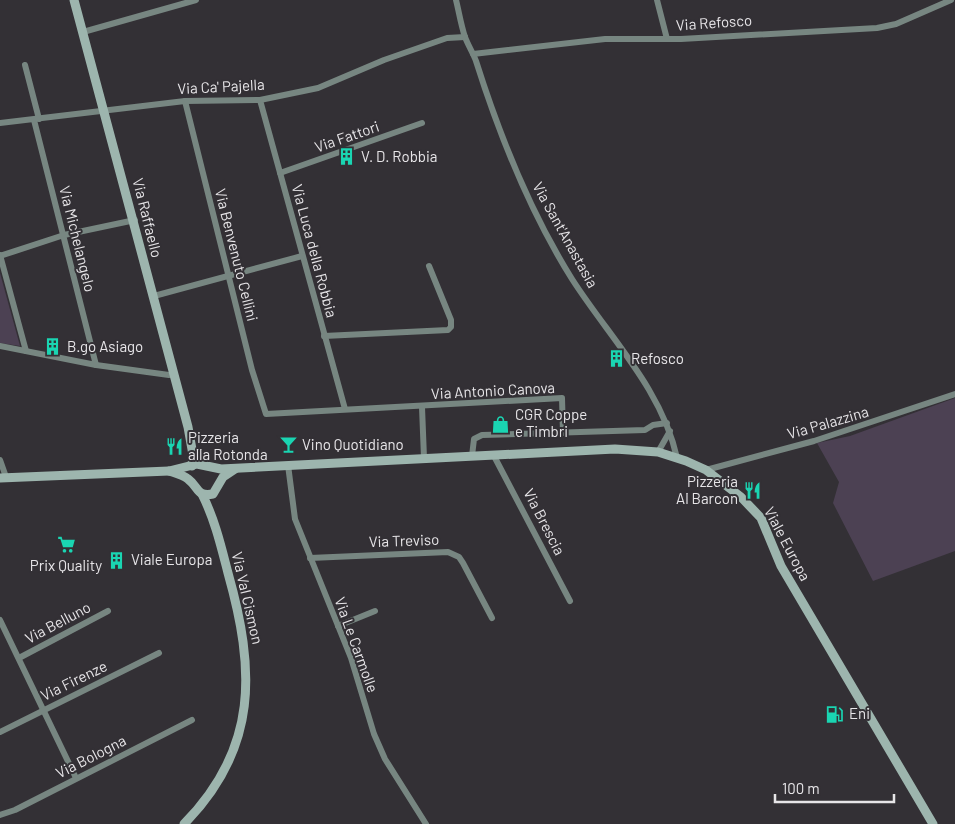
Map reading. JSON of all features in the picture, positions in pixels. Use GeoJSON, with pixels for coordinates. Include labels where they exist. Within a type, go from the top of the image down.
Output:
{"type":"FeatureCollection","features":[{"type":"Feature","properties":{"kind":"main road","name":"Via Raffaello"},"geometry":{"type":"LineString","coordinates":[[74,0],[135,220],[192,442],[191,467]]}},
{"type":"Feature","properties":{"kind":"main road","name":"Via Raffaello"},"geometry":{"type":"LineString","coordinates":[[192,442],[208,467]]}},
{"type":"Feature","properties":{"kind":"main road","name":"Viale Europa"},"geometry":{"type":"LineString","coordinates":[[3,477],[169,471],[202,464],[208,467],[237,468],[615,449],[658,452],[677,458],[706,470],[741,497],[761,518],[781,566],[933,824]]}},
{"type":"Feature","properties":{"kind":"main road"},"geometry":{"type":"LineString","coordinates":[[188,479],[191,467]]}},
{"type":"Feature","properties":{"kind":"main road"},"geometry":{"type":"LineString","coordinates":[[208,467],[218,476],[218,487]]}},
{"type":"Feature","properties":{"kind":"main road"},"geometry":{"type":"LineString","coordinates":[[202,494],[213,494],[228,472],[237,468]]}},
{"type":"Feature","properties":{"kind":"main road","name":"Viale Europa"},"geometry":{"type":"LineString","coordinates":[[169,471],[188,479],[202,494]]}},
{"type":"Feature","properties":{"kind":"main road","name":"Via Val Cismon"},"geometry":{"type":"LineString","coordinates":[[212,513],[218,487]]}},
{"type":"Feature","properties":{"kind":"main road","name":"Via Val Cismon"},"geometry":{"type":"LineString","coordinates":[[184,824],[196,812],[220,776],[237,737],[245,704],[246,650],[241,620],[212,513],[202,494]]}},
{"type":"Feature","properties":{"kind":"street"},"geometry":{"type":"LineString","coordinates":[[83,32],[196,0]]}},
{"type":"Feature","properties":{"kind":"street","name":"Via Sant'Anastasia"},"geometry":{"type":"LineString","coordinates":[[456,0],[465,37],[473,54],[492,111],[528,198],[572,279],[652,394],[670,431],[677,458]]}},
{"type":"Feature","properties":{"kind":"street"},"geometry":{"type":"LineString","coordinates":[[657,0],[667,39]]}},
{"type":"Feature","properties":{"kind":"street","name":"Via Refosco"},"geometry":{"type":"LineString","coordinates":[[473,54],[605,40],[667,39],[877,28],[896,24],[951,0]]}},
{"type":"Feature","properties":{"kind":"street","name":"Via Ca' Pajella"},"geometry":{"type":"LineString","coordinates":[[0,123],[186,101],[260,100],[318,88],[384,60],[447,38],[465,37]]}},
{"type":"Feature","properties":{"kind":"street","name":"Via Michelangelo"},"geometry":{"type":"LineString","coordinates":[[25,65],[36,119],[96,364]]}},
{"type":"Feature","properties":{"kind":"street","name":"Via Luca della Robbia"},"geometry":{"type":"LineString","coordinates":[[260,100],[345,409]]}},
{"type":"Feature","properties":{"kind":"street","name":"Via Benvenuto Cellini"},"geometry":{"type":"LineString","coordinates":[[186,101],[252,370],[266,414]]}},
{"type":"Feature","properties":{"kind":"street","name":"Via Fattori"},"geometry":{"type":"LineString","coordinates":[[280,173],[422,123]]}},
{"type":"Feature","properties":{"kind":"street"},"geometry":{"type":"LineString","coordinates":[[26,351],[0,256],[64,235],[135,220]]}},
{"type":"Feature","properties":{"kind":"street"},"geometry":{"type":"LineString","coordinates":[[154,296],[229,278],[302,256]]}},
{"type":"Feature","properties":{"kind":"street"},"geometry":{"type":"LineString","coordinates":[[324,336],[448,330],[451,327],[451,320],[430,266]]}},
{"type":"Feature","properties":{"kind":"street"},"geometry":{"type":"LineString","coordinates":[[0,346],[96,364],[169,375],[174,373]]}},
{"type":"Feature","properties":{"kind":"street","name":"Via Palazzina"},"geometry":{"type":"LineString","coordinates":[[706,470],[823,438],[955,394]]}},
{"type":"Feature","properties":{"kind":"street","name":"Via Antonio Canova"},"geometry":{"type":"LineString","coordinates":[[266,414],[562,398],[563,433]]}},
{"type":"Feature","properties":{"kind":"street","name":"Via Antonio Canova"},"geometry":{"type":"LineString","coordinates":[[422,407],[424,458]]}},
{"type":"Feature","properties":{"kind":"street"},"geometry":{"type":"LineString","coordinates":[[472,456],[474,439],[482,435],[645,430],[652,425],[667,424]]}},
{"type":"Feature","properties":{"kind":"street"},"geometry":{"type":"LineString","coordinates":[[658,452],[670,431]]}},
{"type":"Feature","properties":{"kind":"street","name":"Via Brescia"},"geometry":{"type":"LineString","coordinates":[[494,456],[570,601]]}},
{"type":"Feature","properties":{"kind":"street"},"geometry":{"type":"LineString","coordinates":[[0,460],[3,477]]}},
{"type":"Feature","properties":{"kind":"street","name":"Via Le Carmolle"},"geometry":{"type":"LineString","coordinates":[[288,465],[295,519],[358,678],[374,734],[385,759],[426,824]]}},
{"type":"Feature","properties":{"kind":"street","name":"Via Treviso"},"geometry":{"type":"LineString","coordinates":[[310,558],[448,552],[459,557],[464,563],[492,618]]}},
{"type":"Feature","properties":{"kind":"street","name":"Via Belluno"},"geometry":{"type":"LineString","coordinates":[[19,658],[108,611]]}},
{"type":"Feature","properties":{"kind":"street"},"geometry":{"type":"LineString","coordinates":[[338,626],[375,611]]}},
{"type":"Feature","properties":{"kind":"street"},"geometry":{"type":"LineString","coordinates":[[0,620],[2,631],[19,658],[76,778]]}},
{"type":"Feature","properties":{"kind":"street","name":"Via Firenze"},"geometry":{"type":"LineString","coordinates":[[0,732],[159,653]]}},
{"type":"Feature","properties":{"kind":"street","name":"Via Bologna"},"geometry":{"type":"LineString","coordinates":[[0,815],[192,720]]}},
{"type":"Feature","properties":{"kind":"shaded area"},"geometry":{"type":"Polygon","coordinates":[[[0,273],[20,346],[0,343],[0,273]]]}},
{"type":"Feature","properties":{"kind":"shaded area"},"geometry":{"type":"Polygon","coordinates":[[[955,398],[955,551],[873,581],[833,503],[839,482],[817,443],[850,436],[955,398]]]}},
{"type":"Feature","properties":{"kind":"place","name":"V. D. Robbia"},"geometry":{"type":"Point","coordinates":[347,157]}},
{"type":"Feature","properties":{"kind":"place","name":"B.go Asiago"},"geometry":{"type":"Point","coordinates":[53,347]}},
{"type":"Feature","properties":{"kind":"place","name":"Refosco"},"geometry":{"type":"Point","coordinates":[617,359]}},
{"type":"Feature","properties":{"kind":"place","name":"CGR Coppe e Timbri"},"geometry":{"type":"Point","coordinates":[501,424]}},
{"type":"Feature","properties":{"kind":"place","name":"Vino Quotidiano"},"geometry":{"type":"Point","coordinates":[288,445]}},
{"type":"Feature","properties":{"kind":"place","name":"Pizzeria alla Rotonda"},"geometry":{"type":"Point","coordinates":[174,447]}},
{"type":"Feature","properties":{"kind":"place","name":"Pizzeria Al Barcon"},"geometry":{"type":"Point","coordinates":[752,491]}},
{"type":"Feature","properties":{"kind":"place","name":"Prix Quality"},"geometry":{"type":"Point","coordinates":[66,545]}},
{"type":"Feature","properties":{"kind":"place","name":"Viale Europa"},"geometry":{"type":"Point","coordinates":[117,560]}},
{"type":"Feature","properties":{"kind":"place","name":"Eni"},"geometry":{"type":"Point","coordinates":[835,714]}}]}
